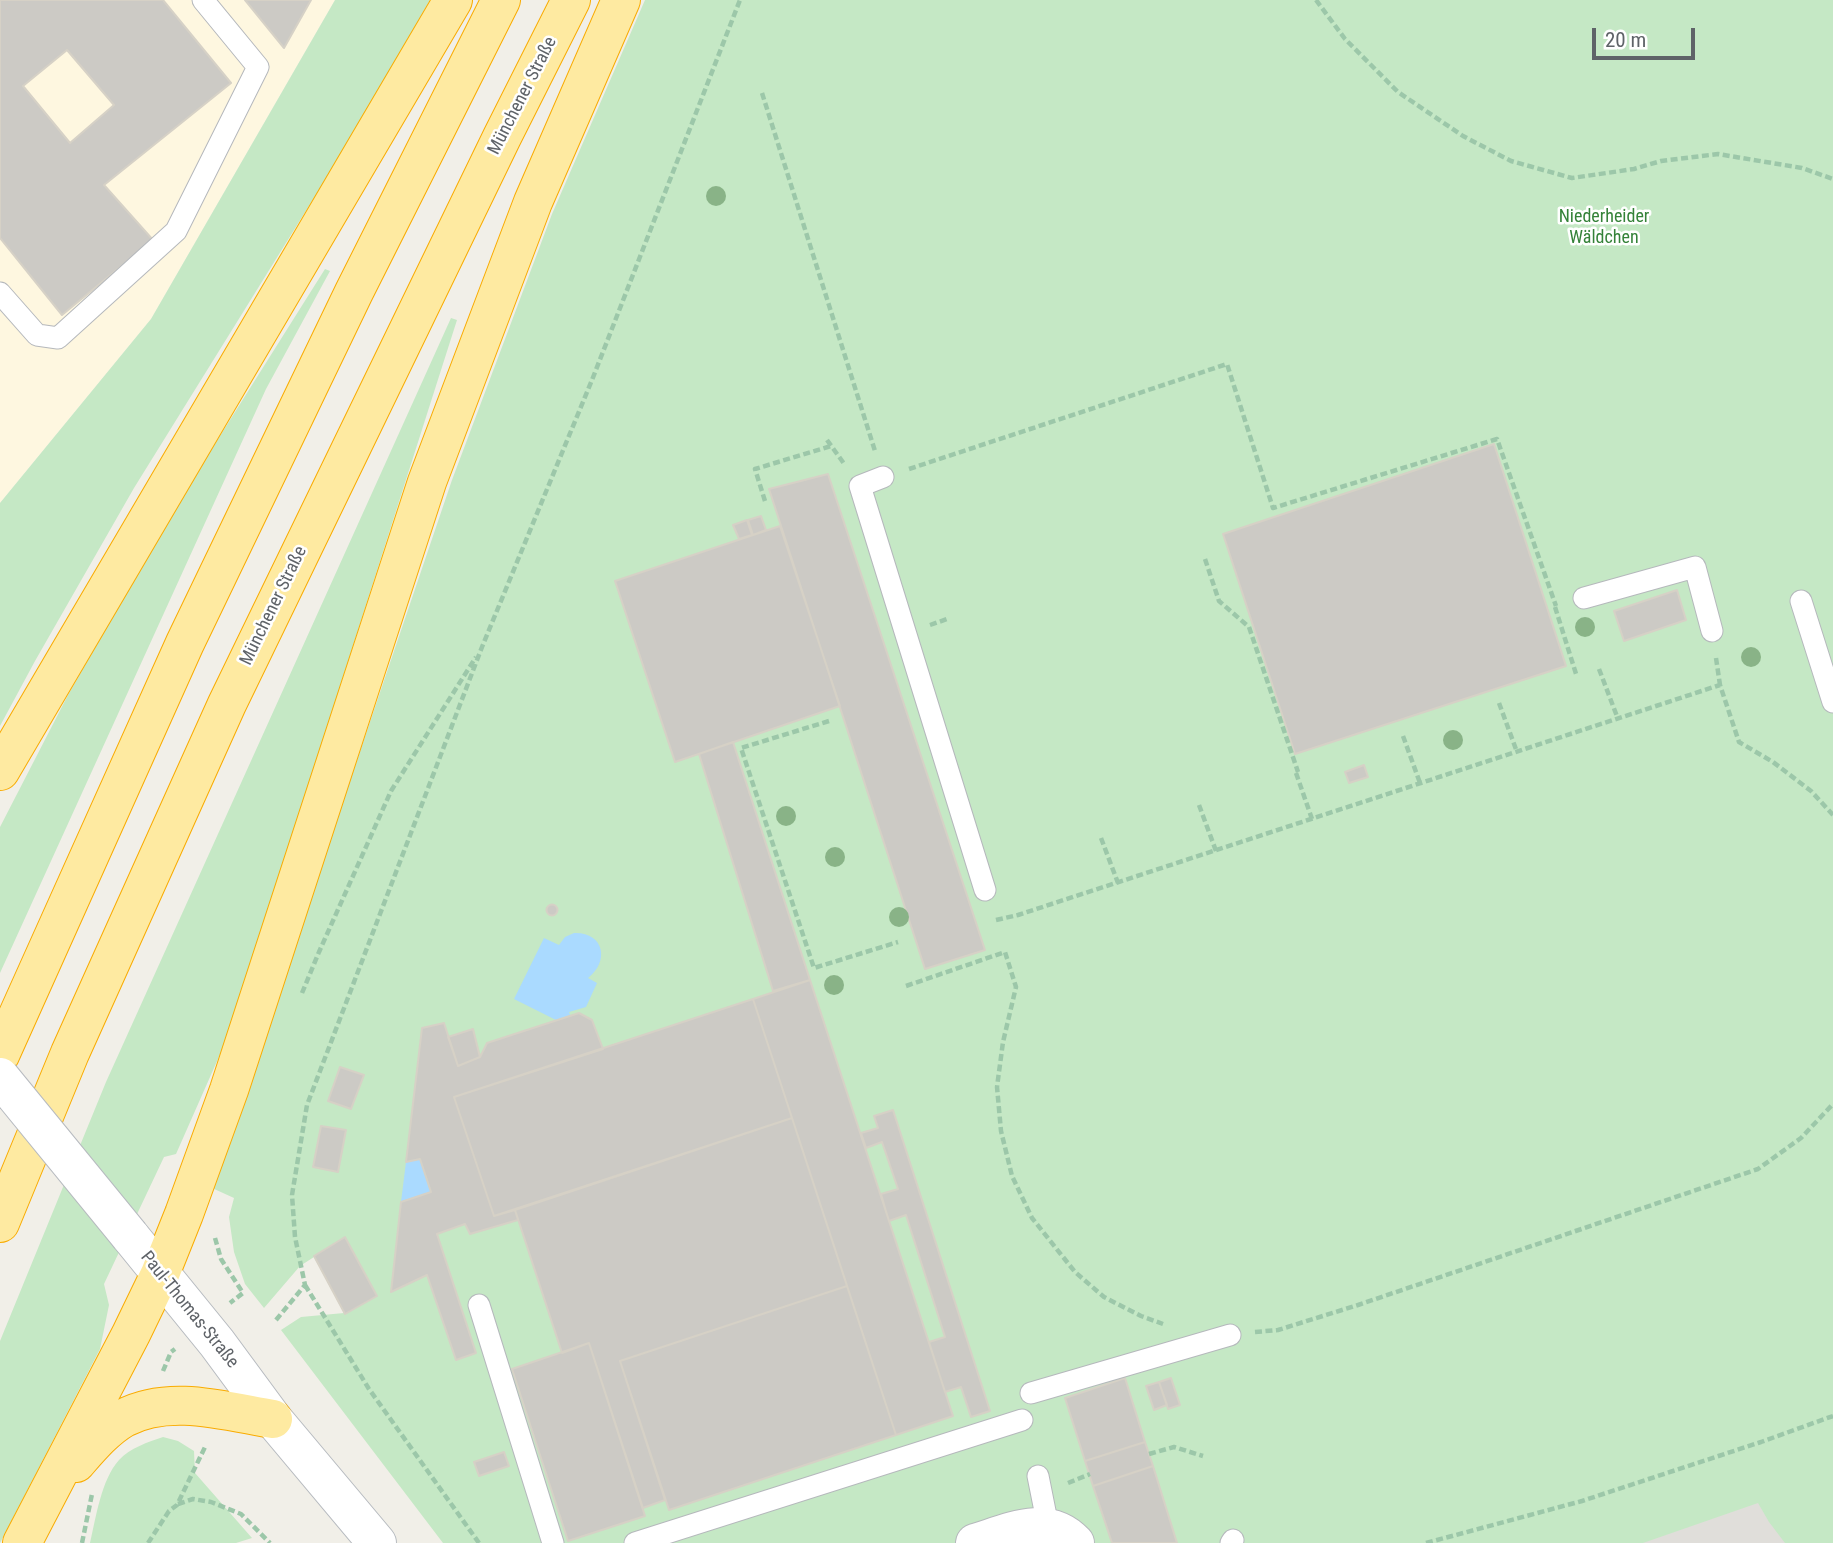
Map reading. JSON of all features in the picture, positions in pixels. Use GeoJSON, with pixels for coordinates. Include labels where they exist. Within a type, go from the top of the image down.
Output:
{"type":"FeatureCollection","features":[{"type":"Feature","properties":{"kind":"highway"},"geometry":{"type":"LineString","coordinates":[[1,769],[453,0]]}},
{"type":"Feature","properties":{"kind":"highway"},"geometry":{"type":"LineString","coordinates":[[0,1055],[185,643],[354,292],[501,0]]}},
{"type":"Feature","properties":{"kind":"highway","name":"Münchener Straße"},"geometry":{"type":"LineString","coordinates":[[0,1223],[70,1053],[227,704],[571,0]]}},
{"type":"Feature","properties":{"kind":"highway"},"geometry":{"type":"LineString","coordinates":[[22,1543],[122,1353],[160,1274],[184,1214],[229,1090],[427,482],[533,202],[621,0]]}},
{"type":"Feature","properties":{"kind":"highway"},"geometry":{"type":"LineString","coordinates":[[43,1502],[98,1438],[121,1419],[145,1409],[180,1405],[273,1419]]}},
{"type":"Feature","properties":{"kind":"main road","name":"Paul-Thomas-Straße"},"geometry":{"type":"LineString","coordinates":[[0,1077],[217,1343],[273,1419],[377,1543]]}},
{"type":"Feature","properties":{"kind":"main road"},"geometry":{"type":"LineString","coordinates":[[975,1543],[1024,1528],[1062,1535]]}},
{"type":"Feature","properties":{"kind":"lane"},"geometry":{"type":"LineString","coordinates":[[0,293],[37,335],[58,338],[176,231],[258,66],[203,0]]}},
{"type":"Feature","properties":{"kind":"lane"},"geometry":{"type":"LineString","coordinates":[[883,477],[860,486],[985,890]]}},
{"type":"Feature","properties":{"kind":"lane"},"geometry":{"type":"LineString","coordinates":[[1584,598],[1695,567],[1713,631]]}},
{"type":"Feature","properties":{"kind":"lane"},"geometry":{"type":"LineString","coordinates":[[1801,601],[1833,702]]}},
{"type":"Feature","properties":{"kind":"lane"},"geometry":{"type":"LineString","coordinates":[[479,1305],[553,1543]]}},
{"type":"Feature","properties":{"kind":"lane"},"geometry":{"type":"LineString","coordinates":[[1031,1393],[1230,1335]]}},
{"type":"Feature","properties":{"kind":"lane"},"geometry":{"type":"LineString","coordinates":[[635,1543],[1023,1420]]}},
{"type":"Feature","properties":{"kind":"lane"},"geometry":{"type":"LineString","coordinates":[[1038,1476],[1062,1535]]}},
{"type":"Feature","properties":{"kind":"path"},"geometry":{"type":"LineString","coordinates":[[480,1543],[369,1389],[304,1285],[295,1237],[292,1195],[307,1105],[482,648],[597,367],[740,0]]}},
{"type":"Feature","properties":{"kind":"path"},"geometry":{"type":"LineString","coordinates":[[1316,0],[1346,39],[1398,92],[1463,136],[1511,161],[1572,178],[1634,169],[1661,161],[1718,154],[1802,168],[1833,179]]}},
{"type":"Feature","properties":{"kind":"path"},"geometry":{"type":"LineString","coordinates":[[762,93],[883,477],[1227,365],[1273,508],[1497,439],[1577,677]]}},
{"type":"Feature","properties":{"kind":"path"},"geometry":{"type":"LineString","coordinates":[[765,501],[755,469],[831,446]]}},
{"type":"Feature","properties":{"kind":"path"},"geometry":{"type":"LineString","coordinates":[[1205,559],[1219,601],[1250,628],[1312,819]]}},
{"type":"Feature","properties":{"kind":"path"},"geometry":{"type":"LineString","coordinates":[[1555,606],[1584,598]]}},
{"type":"Feature","properties":{"kind":"path"},"geometry":{"type":"LineString","coordinates":[[299,1000],[391,791],[482,648]]}},
{"type":"Feature","properties":{"kind":"path"},"geometry":{"type":"LineString","coordinates":[[1599,670],[1618,719]]}},
{"type":"Feature","properties":{"kind":"path"},"geometry":{"type":"LineString","coordinates":[[996,920],[1118,883],[1720,685],[1739,743],[1773,762],[1811,790],[1833,816]]}},
{"type":"Feature","properties":{"kind":"path"},"geometry":{"type":"LineString","coordinates":[[1499,704],[1517,752]]}},
{"type":"Feature","properties":{"kind":"path"},"geometry":{"type":"LineString","coordinates":[[829,721],[741,748],[814,968],[898,942]]}},
{"type":"Feature","properties":{"kind":"path"},"geometry":{"type":"LineString","coordinates":[[1403,736],[1420,783]]}},
{"type":"Feature","properties":{"kind":"path"},"geometry":{"type":"LineString","coordinates":[[1199,805],[1216,851]]}},
{"type":"Feature","properties":{"kind":"path"},"geometry":{"type":"LineString","coordinates":[[1101,838],[1118,883]]}},
{"type":"Feature","properties":{"kind":"path"},"geometry":{"type":"LineString","coordinates":[[906,986],[1005,952],[1016,986],[1003,1042],[997,1087],[1001,1131],[1012,1176],[1032,1218],[1075,1272],[1104,1297],[1141,1316],[1167,1325]]}},
{"type":"Feature","properties":{"kind":"path"},"geometry":{"type":"LineString","coordinates":[[1230,1335],[1278,1330],[1318,1318],[1758,1169],[1801,1138],[1833,1104]]}},
{"type":"Feature","properties":{"kind":"path"},"geometry":{"type":"LineString","coordinates":[[216,1229],[215,1239],[221,1259],[243,1293]]}},
{"type":"Feature","properties":{"kind":"path"},"geometry":{"type":"LineString","coordinates":[[276,1320],[304,1285]]}},
{"type":"Feature","properties":{"kind":"path"},"geometry":{"type":"LineString","coordinates":[[1426,1543],[1582,1501],[1833,1416]]}},
{"type":"Feature","properties":{"kind":"path"},"geometry":{"type":"LineString","coordinates":[[177,1505],[209,1439]]}},
{"type":"Feature","properties":{"kind":"path"},"geometry":{"type":"LineString","coordinates":[[1149,1454],[1174,1447],[1203,1456]]}},
{"type":"Feature","properties":{"kind":"path"},"geometry":{"type":"LineString","coordinates":[[148,1543],[169,1511],[193,1499],[211,1502],[241,1514],[270,1543]]}},
{"type":"Feature","properties":{"kind":"shaded area"},"geometry":{"type":"Polygon","coordinates":[[[0,0],[335,0],[151,319],[0,503],[0,0]]]}},
{"type":"Feature","properties":{"kind":"shaded area"},"geometry":{"type":"Polygon","coordinates":[[[1752,1494],[1833,1543],[1611,1543],[1752,1494]]]}},
{"type":"Feature","properties":{"kind":"green space"},"geometry":{"type":"Polygon","coordinates":[[[335,0],[430,0],[343,151],[134,488],[0,726],[0,503],[151,319],[335,0]]]}},
{"type":"Feature","properties":{"kind":"green space","name":"Niederheider Wäldchen"},"geometry":{"type":"Polygon","coordinates":[[[645,0],[1833,0],[1833,1543],[1785,1543],[1758,1503],[1643,1543],[443,1543],[281,1330],[301,1317],[344,1313],[314,1257],[300,1266],[264,1308],[245,1284],[234,1252],[229,1217],[234,1198],[212,1188],[452,480],[552,214],[645,0]]]}},
{"type":"Feature","properties":{"kind":"green space"},"geometry":{"type":"Polygon","coordinates":[[[325,269],[330,271],[266,389],[0,973],[0,827],[68,695],[179,501],[325,269]]]}},
{"type":"Feature","properties":{"kind":"green space"},"geometry":{"type":"Polygon","coordinates":[[[451,318],[457,320],[229,1034],[176,1154],[164,1157],[104,1284],[109,1305],[100,1349],[0,1543],[0,1341],[106,1082],[451,318]]]}},
{"type":"Feature","properties":{"kind":"green space"},"geometry":{"type":"Polygon","coordinates":[[[163,1437],[178,1441],[194,1451],[195,1473],[252,1538],[236,1543],[90,1543],[100,1500],[113,1468],[128,1452],[163,1437]]]}},
{"type":"Feature","properties":{"kind":"water"},"geometry":{"type":"Polygon","coordinates":[[[574,933],[592,937],[600,949],[599,964],[588,978],[597,983],[586,1007],[569,1012],[570,1015],[556,1020],[514,999],[544,938],[559,945],[565,937],[574,933]]]}},
{"type":"Feature","properties":{"kind":"water"},"geometry":{"type":"Polygon","coordinates":[[[420,1159],[431,1192],[401,1202],[406,1162],[420,1159]]]}},
{"type":"Feature","properties":{"kind":"building"},"geometry":{"type":"Polygon","coordinates":[[[0,0],[163,0],[231,83],[104,185],[153,240],[62,315],[0,238],[0,0]],[[67,50],[23,86],[70,143],[114,105],[67,50]]]}},
{"type":"Feature","properties":{"kind":"building"},"geometry":{"type":"Polygon","coordinates":[[[245,0],[311,0],[284,48],[245,0]]]}},
{"type":"Feature","properties":{"kind":"building"},"geometry":{"type":"Polygon","coordinates":[[[1494,444],[1566,666],[1295,754],[1223,534],[1494,444]]]}},
{"type":"Feature","properties":{"kind":"building"},"geometry":{"type":"Polygon","coordinates":[[[828,474],[985,950],[925,969],[769,489],[828,474]]]}},
{"type":"Feature","properties":{"kind":"building"},"geometry":{"type":"Polygon","coordinates":[[[761,516],[766,530],[753,535],[748,520],[761,516]]]}},
{"type":"Feature","properties":{"kind":"building"},"geometry":{"type":"Polygon","coordinates":[[[747,520],[752,535],[739,539],[733,525],[747,520]]]}},
{"type":"Feature","properties":{"kind":"building"},"geometry":{"type":"Polygon","coordinates":[[[780,526],[840,706],[675,762],[615,581],[780,526]]]}},
{"type":"Feature","properties":{"kind":"building"},"geometry":{"type":"Polygon","coordinates":[[[1677,590],[1686,620],[1624,641],[1614,611],[1677,590]]]}},
{"type":"Feature","properties":{"kind":"building"},"geometry":{"type":"Polygon","coordinates":[[[733,742],[810,980],[773,991],[699,754],[733,742]]]}},
{"type":"Feature","properties":{"kind":"building"},"geometry":{"type":"Polygon","coordinates":[[[1364,765],[1368,777],[1349,783],[1345,772],[1364,765]]]}},
{"type":"Feature","properties":{"kind":"building"},"geometry":{"type":"Polygon","coordinates":[[[552,905],[556,906],[556,914],[552,915],[548,914],[547,910],[548,906],[552,905]]]}},
{"type":"Feature","properties":{"kind":"building"},"geometry":{"type":"Polygon","coordinates":[[[810,980],[953,1416],[896,1435],[753,999],[810,980]]]}},
{"type":"Feature","properties":{"kind":"building"},"geometry":{"type":"Polygon","coordinates":[[[753,999],[792,1118],[494,1216],[454,1097],[753,999]]]}},
{"type":"Feature","properties":{"kind":"building"},"geometry":{"type":"Polygon","coordinates":[[[579,1013],[592,1020],[603,1049],[454,1097],[494,1216],[515,1210],[518,1220],[470,1234],[465,1224],[437,1234],[476,1353],[456,1360],[427,1275],[391,1292],[401,1202],[431,1192],[420,1159],[406,1162],[422,1028],[444,1023],[458,1066],[480,1057],[487,1043],[579,1013]]]}},
{"type":"Feature","properties":{"kind":"building"},"geometry":{"type":"Polygon","coordinates":[[[473,1029],[480,1057],[458,1066],[448,1037],[473,1029]]]}},
{"type":"Feature","properties":{"kind":"building"},"geometry":{"type":"Polygon","coordinates":[[[340,1067],[364,1075],[351,1109],[328,1101],[340,1067]]]}},
{"type":"Feature","properties":{"kind":"building"},"geometry":{"type":"Polygon","coordinates":[[[893,1110],[990,1411],[971,1417],[961,1387],[945,1392],[929,1342],[945,1337],[906,1215],[889,1221],[881,1194],[898,1189],[882,1142],[866,1148],[861,1133],[878,1128],[874,1116],[893,1110]]]}},
{"type":"Feature","properties":{"kind":"building"},"geometry":{"type":"Polygon","coordinates":[[[792,1118],[847,1286],[620,1361],[665,1500],[643,1508],[589,1343],[562,1353],[515,1210],[792,1118]]]}},
{"type":"Feature","properties":{"kind":"building"},"geometry":{"type":"Polygon","coordinates":[[[321,1126],[346,1130],[338,1172],[313,1167],[321,1126]]]}},
{"type":"Feature","properties":{"kind":"building"},"geometry":{"type":"Polygon","coordinates":[[[345,1237],[377,1296],[345,1314],[314,1256],[345,1237]]]}},
{"type":"Feature","properties":{"kind":"building"},"geometry":{"type":"Polygon","coordinates":[[[847,1286],[896,1435],[669,1510],[620,1361],[847,1286]]]}},
{"type":"Feature","properties":{"kind":"building"},"geometry":{"type":"Polygon","coordinates":[[[589,1343],[645,1516],[568,1541],[512,1369],[589,1343]]]}},
{"type":"Feature","properties":{"kind":"building"},"geometry":{"type":"Polygon","coordinates":[[[1125,1378],[1145,1442],[1085,1461],[1065,1398],[1125,1378]]]}},
{"type":"Feature","properties":{"kind":"building"},"geometry":{"type":"Polygon","coordinates":[[[1171,1378],[1180,1405],[1168,1409],[1159,1382],[1171,1378]]]}},
{"type":"Feature","properties":{"kind":"building"},"geometry":{"type":"Polygon","coordinates":[[[1159,1382],[1167,1405],[1154,1410],[1146,1386],[1159,1382]]]}},
{"type":"Feature","properties":{"kind":"building"},"geometry":{"type":"Polygon","coordinates":[[[1145,1442],[1153,1466],[1093,1486],[1085,1461],[1145,1442]]]}},
{"type":"Feature","properties":{"kind":"building"},"geometry":{"type":"Polygon","coordinates":[[[504,1452],[509,1466],[479,1476],[474,1462],[504,1452]]]}},
{"type":"Feature","properties":{"kind":"building"},"geometry":{"type":"Polygon","coordinates":[[[1153,1466],[1177,1543],[1112,1543],[1093,1486],[1153,1466]]]}}]}
